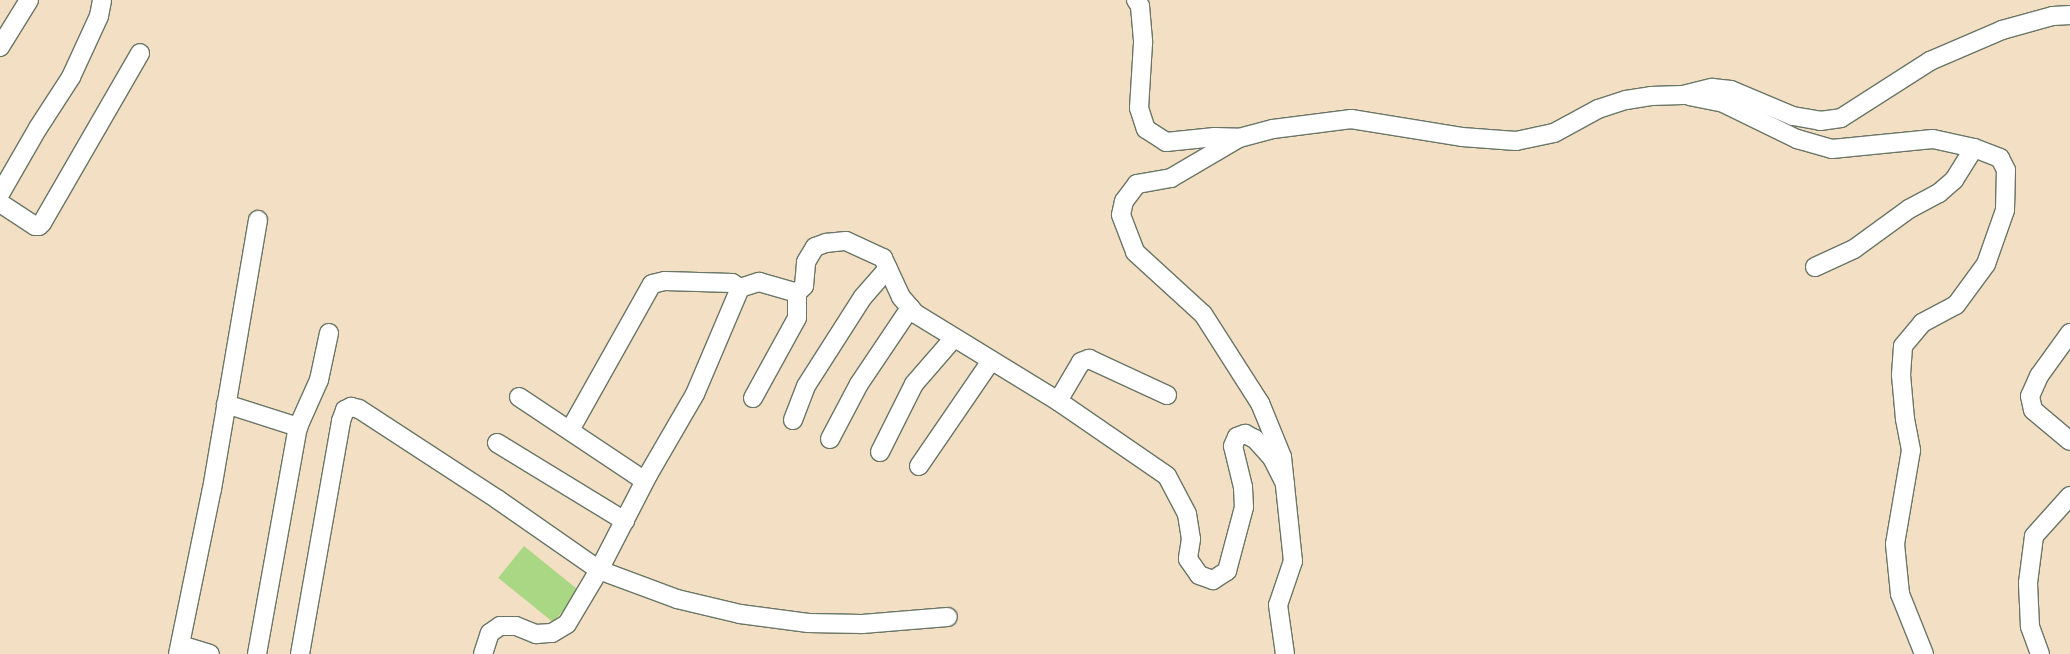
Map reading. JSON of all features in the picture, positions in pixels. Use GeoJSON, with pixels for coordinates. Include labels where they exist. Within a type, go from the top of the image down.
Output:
{"type":"FeatureCollection","features":[{"type":"Feature","properties":{"kind":"street"},"geometry":{"type":"LineString","coordinates":[[0,47],[29,0]]}},
{"type":"Feature","properties":{"kind":"street"},"geometry":{"type":"LineString","coordinates":[[0,194],[38,128],[71,78],[100,16],[102,0]]}},
{"type":"Feature","properties":{"kind":"street"},"geometry":{"type":"LineString","coordinates":[[1136,0],[1140,6],[1143,43],[1139,108],[1146,129],[1166,142],[1215,137],[1239,138]]}},
{"type":"Feature","properties":{"kind":"street"},"geometry":{"type":"LineString","coordinates":[[1285,654],[1278,605],[1293,561],[1282,457],[1260,403],[1203,314],[1135,252],[1121,214],[1124,202],[1137,184],[1171,178],[1239,138],[1272,129],[1351,119],[1462,137],[1516,141],[1554,133],[1598,109],[1626,100],[1651,96],[1683,95],[1712,88],[1732,90],[1793,116],[1820,120],[1841,118],[1930,61],[2002,30],[2053,16],[2070,15]]}},
{"type":"Feature","properties":{"kind":"street"},"geometry":{"type":"LineString","coordinates":[[0,203],[34,226],[39,226],[42,223],[140,53]]}},
{"type":"Feature","properties":{"kind":"street"},"geometry":{"type":"LineString","coordinates":[[1683,95],[1721,102],[1797,139],[1832,149],[1933,139],[1974,148],[2000,158],[2006,170],[2005,210],[1986,264],[1956,305],[1922,323],[1903,346],[1901,375],[1905,419],[1911,450],[1895,544],[1900,594],[1924,654]]}},
{"type":"Feature","properties":{"kind":"street"},"geometry":{"type":"LineString","coordinates":[[1815,267],[1854,249],[1909,209],[1939,193],[1954,180],[1974,148]]}},
{"type":"Feature","properties":{"kind":"street"},"geometry":{"type":"LineString","coordinates":[[210,654],[180,649],[212,489],[258,220]]}},
{"type":"Feature","properties":{"kind":"street"},"geometry":{"type":"LineString","coordinates":[[753,398],[796,318],[797,293],[804,286],[806,262],[815,247],[826,243],[846,241],[883,258],[901,298],[916,314],[1058,401],[1167,476],[1187,514],[1191,539],[1188,559],[1199,575],[1213,580],[1227,571],[1244,508],[1243,486],[1234,446],[1237,437],[1245,434],[1255,439],[1272,458],[1285,484]]}},
{"type":"Feature","properties":{"kind":"street"},"geometry":{"type":"LineString","coordinates":[[793,420],[806,386],[863,297],[888,268]]}},
{"type":"Feature","properties":{"kind":"street"},"geometry":{"type":"LineString","coordinates":[[570,430],[652,284],[665,281],[732,283],[740,288]]}},
{"type":"Feature","properties":{"kind":"street"},"geometry":{"type":"LineString","coordinates":[[483,654],[490,633],[500,626],[516,626],[536,634],[552,633],[567,624],[599,570],[645,481],[695,394],[740,288],[759,282],[797,293]]}},
{"type":"Feature","properties":{"kind":"street"},"geometry":{"type":"LineString","coordinates":[[830,439],[859,384],[910,308]]}},
{"type":"Feature","properties":{"kind":"street"},"geometry":{"type":"LineString","coordinates":[[257,654],[298,427],[319,380],[329,333]]}},
{"type":"Feature","properties":{"kind":"street"},"geometry":{"type":"LineString","coordinates":[[2070,333],[2038,376],[2030,396],[2033,410],[2070,441]]}},
{"type":"Feature","properties":{"kind":"street"},"geometry":{"type":"LineString","coordinates":[[880,452],[914,384],[954,338]]}},
{"type":"Feature","properties":{"kind":"street"},"geometry":{"type":"LineString","coordinates":[[1058,401],[1081,362],[1089,359],[1167,395]]}},
{"type":"Feature","properties":{"kind":"street"},"geometry":{"type":"LineString","coordinates":[[919,466],[991,361]]}},
{"type":"Feature","properties":{"kind":"street"},"geometry":{"type":"LineString","coordinates":[[519,397],[645,481]]}},
{"type":"Feature","properties":{"kind":"street"},"geometry":{"type":"LineString","coordinates":[[226,404],[298,427]]}},
{"type":"Feature","properties":{"kind":"street"},"geometry":{"type":"LineString","coordinates":[[300,654],[341,421],[345,410],[351,408],[359,409],[480,488],[599,570],[676,599],[740,614],[808,623],[862,624],[948,617]]}},
{"type":"Feature","properties":{"kind":"street"},"geometry":{"type":"LineString","coordinates":[[497,443],[625,521]]}},
{"type":"Feature","properties":{"kind":"street"},"geometry":{"type":"LineString","coordinates":[[2040,654],[2030,626],[2028,583],[2034,536],[2070,496]]}},
{"type":"Feature","properties":{"kind":"green space"},"geometry":{"type":"Polygon","coordinates":[[[524,546],[579,591],[553,623],[498,578],[524,546]]]}}]}
